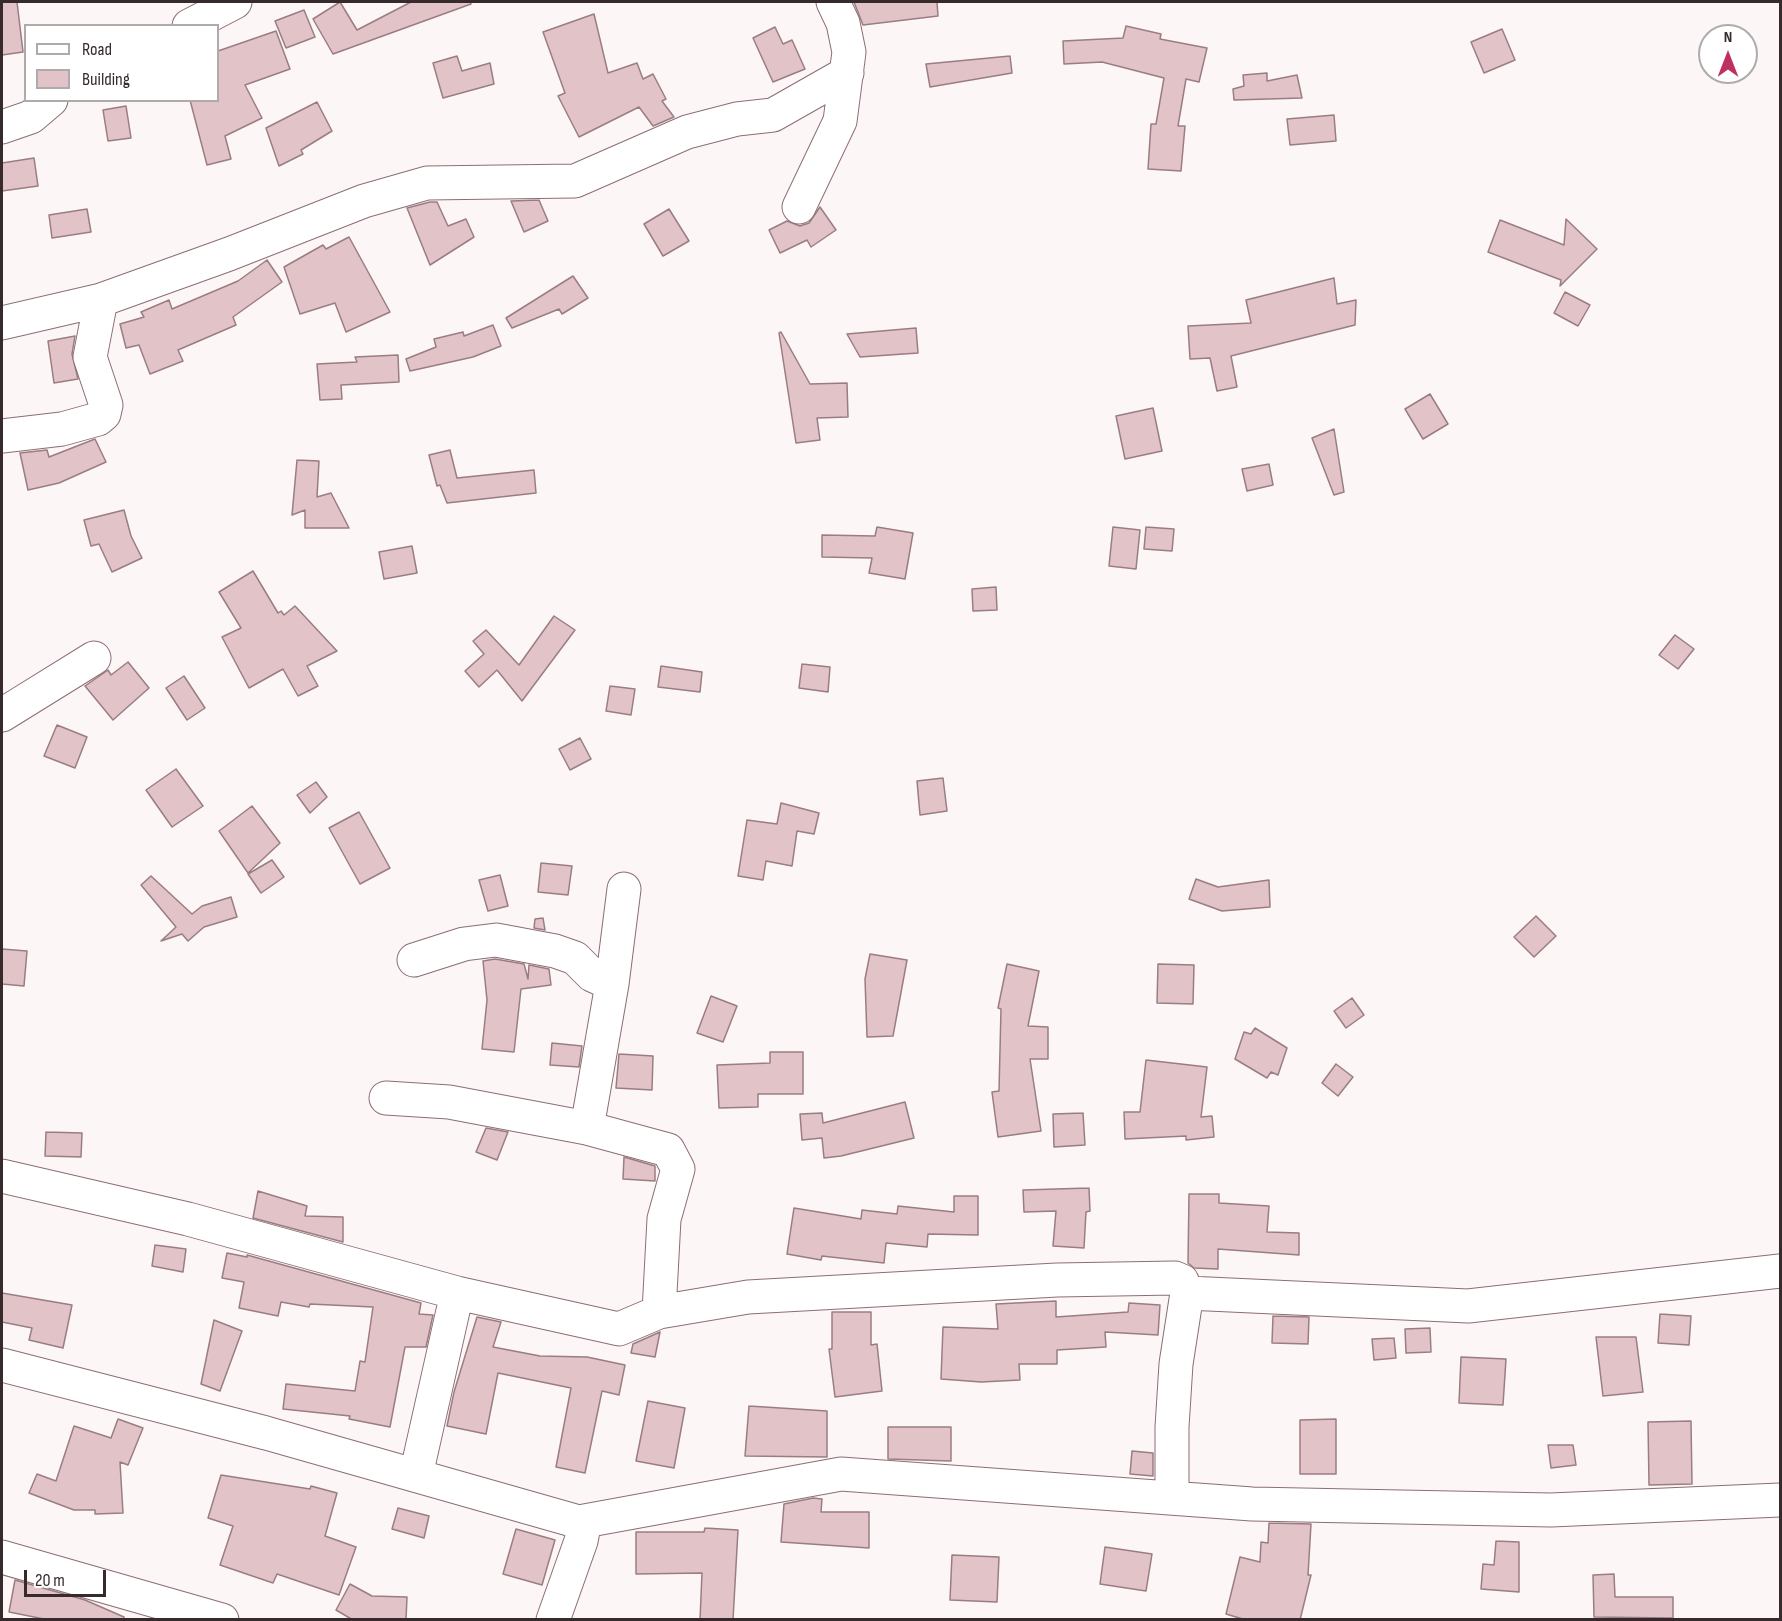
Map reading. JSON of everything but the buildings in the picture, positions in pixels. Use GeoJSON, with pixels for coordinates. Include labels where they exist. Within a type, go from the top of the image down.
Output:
{"type":"FeatureCollection","features":[{"type":"Feature","properties":{"kind":"street"},"geometry":{"type":"LineString","coordinates":[[193,24],[235,2]]}},
{"type":"Feature","properties":{"kind":"street"},"geometry":{"type":"LineString","coordinates":[[799,207],[840,121],[847,73],[848,39],[833,2]]}},
{"type":"Feature","properties":{"kind":"street"},"geometry":{"type":"LineString","coordinates":[[2,323],[101,300],[229,254],[364,201],[427,183],[575,181],[687,132],[737,118],[773,115],[847,73]]}},
{"type":"Feature","properties":{"kind":"street"},"geometry":{"type":"LineString","coordinates":[[2,127],[31,117],[49,102]]}},
{"type":"Feature","properties":{"kind":"street"},"geometry":{"type":"LineString","coordinates":[[2,436],[62,429],[98,419],[104,414],[106,405],[90,357],[101,300]]}},
{"type":"Feature","properties":{"kind":"street"},"geometry":{"type":"LineString","coordinates":[[2,715],[94,658]]}},
{"type":"Feature","properties":{"kind":"street"},"geometry":{"type":"LineString","coordinates":[[587,1128],[612,984],[624,889]]}},
{"type":"Feature","properties":{"kind":"street"},"geometry":{"type":"LineString","coordinates":[[414,960],[464,944],[496,940],[555,951],[575,958],[592,975],[612,984]]}},
{"type":"Feature","properties":{"kind":"street"},"geometry":{"type":"LineString","coordinates":[[386,1098],[449,1102],[587,1128],[668,1150],[678,1170],[664,1219],[659,1312]]}},
{"type":"Feature","properties":{"kind":"street"},"geometry":{"type":"LineString","coordinates":[[2,1176],[188,1219],[457,1293],[619,1329],[659,1312],[748,1297],[1057,1280],[1175,1278],[1182,1281],[1187,1293],[1176,1364],[1172,1427],[1172,1498]]}},
{"type":"Feature","properties":{"kind":"street"},"geometry":{"type":"LineString","coordinates":[[1187,1293],[1468,1306],[1780,1271]]}},
{"type":"Feature","properties":{"kind":"street"},"geometry":{"type":"LineString","coordinates":[[416,1475],[457,1293]]}},
{"type":"Feature","properties":{"kind":"street"},"geometry":{"type":"LineString","coordinates":[[2,1365],[416,1475],[579,1522],[841,1474],[1252,1504],[1551,1510],[1780,1500]]}},
{"type":"Feature","properties":{"kind":"street"},"geometry":{"type":"LineString","coordinates":[[553,1620],[584,1531],[579,1522]]}},
{"type":"Feature","properties":{"kind":"street"},"geometry":{"type":"LineString","coordinates":[[2,1557],[222,1620]]}}]}
